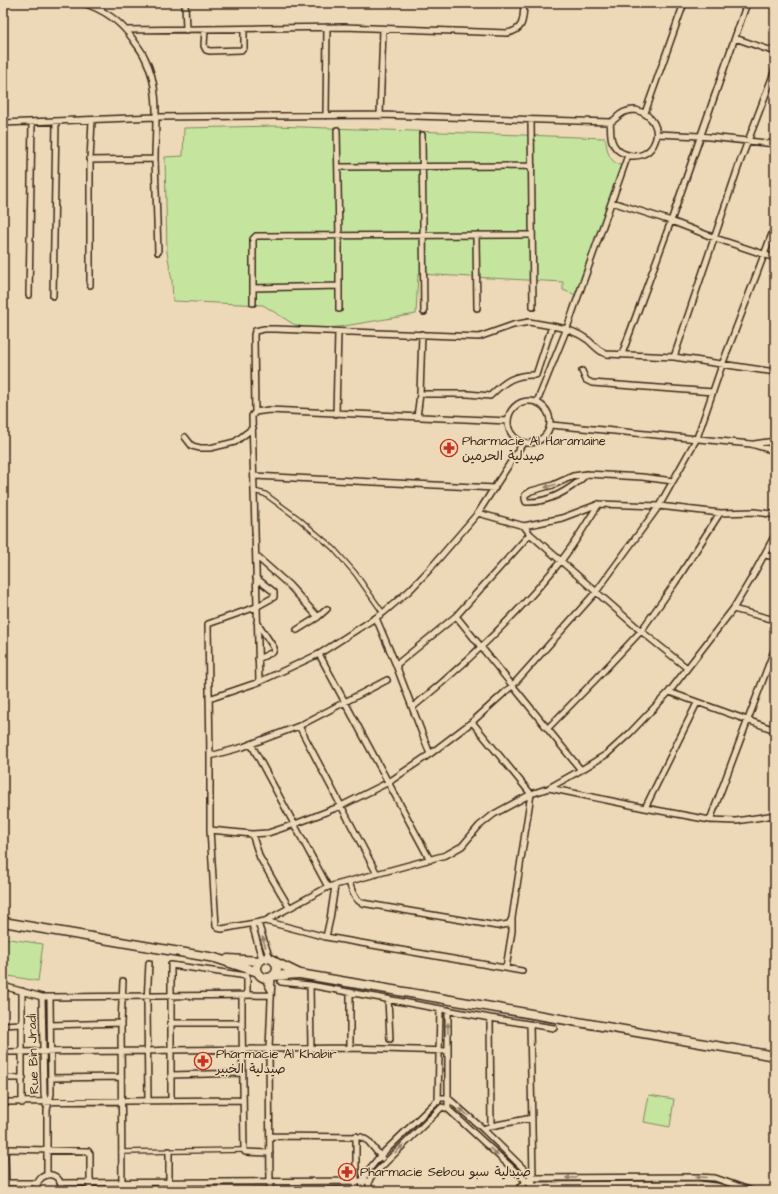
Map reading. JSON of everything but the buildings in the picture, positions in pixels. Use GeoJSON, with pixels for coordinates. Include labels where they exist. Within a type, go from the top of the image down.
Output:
{"type":"FeatureCollection","features":[{"type":"Feature","properties":{"kind":"main road"},"geometry":{"type":"LineString","coordinates":[[3,922],[221,959],[261,960],[266,958],[300,974]]}},
{"type":"Feature","properties":{"kind":"main road"},"geometry":{"type":"LineString","coordinates":[[221,959],[267,975],[300,974],[775,1056]]}},
{"type":"Feature","properties":{"kind":"main road"},"geometry":{"type":"LineString","coordinates":[[261,960],[258,964],[267,975]]}},
{"type":"Feature","properties":{"kind":"main road"},"geometry":{"type":"LineString","coordinates":[[267,975],[277,969],[273,961]]}},
{"type":"Feature","properties":{"kind":"street"},"geometry":{"type":"LineString","coordinates":[[83,3],[101,11],[126,30],[139,48],[149,67],[153,80],[156,117],[155,159],[158,252]]}},
{"type":"Feature","properties":{"kind":"street"},"geometry":{"type":"LineString","coordinates":[[184,3],[186,30]]}},
{"type":"Feature","properties":{"kind":"street"},"geometry":{"type":"LineString","coordinates":[[126,30],[327,27],[507,33],[518,30],[523,20],[524,3]]}},
{"type":"Feature","properties":{"kind":"street"},"geometry":{"type":"LineString","coordinates":[[645,112],[684,3]]}},
{"type":"Feature","properties":{"kind":"street"},"geometry":{"type":"LineString","coordinates":[[622,354],[671,221],[747,3]]}},
{"type":"Feature","properties":{"kind":"street"},"geometry":{"type":"LineString","coordinates":[[326,116],[327,27]]}},
{"type":"Feature","properties":{"kind":"street"},"geometry":{"type":"LineString","coordinates":[[205,29],[204,46],[206,50],[210,51],[241,50],[244,48],[244,28]]}},
{"type":"Feature","properties":{"kind":"street"},"geometry":{"type":"LineString","coordinates":[[380,116],[384,29]]}},
{"type":"Feature","properties":{"kind":"street"},"geometry":{"type":"LineString","coordinates":[[735,38],[775,52]]}},
{"type":"Feature","properties":{"kind":"street"},"geometry":{"type":"LineString","coordinates":[[674,357],[740,162],[775,70]]}},
{"type":"Feature","properties":{"kind":"street"},"geometry":{"type":"LineString","coordinates":[[3,123],[156,117],[326,116],[610,122],[614,121],[620,114],[636,110],[645,112],[655,124],[657,134],[653,146],[648,151],[636,156],[628,155],[619,150],[615,146],[611,135],[610,122]]}},
{"type":"Feature","properties":{"kind":"street"},"geometry":{"type":"LineString","coordinates":[[90,285],[90,160],[92,120]]}},
{"type":"Feature","properties":{"kind":"street"},"geometry":{"type":"LineString","coordinates":[[531,121],[533,307]]}},
{"type":"Feature","properties":{"kind":"street"},"geometry":{"type":"LineString","coordinates":[[29,295],[32,122]]}},
{"type":"Feature","properties":{"kind":"street"},"geometry":{"type":"LineString","coordinates":[[53,296],[56,122]]}},
{"type":"Feature","properties":{"kind":"street"},"geometry":{"type":"LineString","coordinates":[[337,130],[339,309]]}},
{"type":"Feature","properties":{"kind":"street"},"geometry":{"type":"LineString","coordinates":[[657,134],[748,140],[775,144]]}},
{"type":"Feature","properties":{"kind":"street"},"geometry":{"type":"LineString","coordinates":[[422,135],[424,312]]}},
{"type":"Feature","properties":{"kind":"street"},"geometry":{"type":"LineString","coordinates":[[537,402],[567,328],[628,155]]}},
{"type":"Feature","properties":{"kind":"street"},"geometry":{"type":"LineString","coordinates":[[90,160],[155,159]]}},
{"type":"Feature","properties":{"kind":"street"},"geometry":{"type":"LineString","coordinates":[[338,167],[532,166]]}},
{"type":"Feature","properties":{"kind":"street"},"geometry":{"type":"LineString","coordinates":[[612,202],[671,221],[714,238],[775,258]]}},
{"type":"Feature","properties":{"kind":"street"},"geometry":{"type":"LineString","coordinates":[[210,830],[252,834],[268,833],[341,806],[388,782],[430,754],[472,722],[513,685],[596,592],[659,506],[697,438],[722,365],[775,226]]}},
{"type":"Feature","properties":{"kind":"street"},"geometry":{"type":"LineString","coordinates":[[254,303],[252,288],[253,238],[256,236],[339,237],[532,235]]}},
{"type":"Feature","properties":{"kind":"street"},"geometry":{"type":"LineString","coordinates":[[476,236],[477,308]]}},
{"type":"Feature","properties":{"kind":"street"},"geometry":{"type":"LineString","coordinates":[[252,288],[339,286]]}},
{"type":"Feature","properties":{"kind":"street"},"geometry":{"type":"LineString","coordinates":[[259,682],[256,621],[256,556],[252,416],[255,412],[255,331],[275,329],[479,337],[513,325],[529,322],[567,328],[584,337],[600,352],[606,354],[674,357],[775,372]]}},
{"type":"Feature","properties":{"kind":"street"},"geometry":{"type":"LineString","coordinates":[[536,375],[552,326]]}},
{"type":"Feature","properties":{"kind":"street"},"geometry":{"type":"LineString","coordinates":[[336,414],[338,332]]}},
{"type":"Feature","properties":{"kind":"street"},"geometry":{"type":"LineString","coordinates":[[417,417],[420,394],[422,334]]}},
{"type":"Feature","properties":{"kind":"street"},"geometry":{"type":"LineString","coordinates":[[582,371],[586,380],[590,383],[713,392]]}},
{"type":"Feature","properties":{"kind":"street"},"geometry":{"type":"LineString","coordinates":[[420,394],[468,394],[490,396],[502,384],[520,376],[536,375],[547,377]]}},
{"type":"Feature","properties":{"kind":"street"},"geometry":{"type":"LineString","coordinates":[[527,401],[537,402],[549,413],[550,425],[548,433],[537,442],[530,444],[523,443],[516,439],[509,428],[508,421],[510,414],[520,403],[527,401]]}},
{"type":"Feature","properties":{"kind":"street"},"geometry":{"type":"LineString","coordinates":[[255,412],[269,410],[508,421]]}},
{"type":"Feature","properties":{"kind":"street"},"geometry":{"type":"LineString","coordinates":[[550,425],[750,444],[775,451]]}},
{"type":"Feature","properties":{"kind":"street"},"geometry":{"type":"LineString","coordinates":[[184,437],[192,446],[210,448],[235,442],[253,428]]}},
{"type":"Feature","properties":{"kind":"street"},"geometry":{"type":"LineString","coordinates":[[750,444],[775,442]]}},
{"type":"Feature","properties":{"kind":"street"},"geometry":{"type":"LineString","coordinates":[[209,699],[259,682],[319,654],[383,613],[410,590],[429,570],[478,513],[523,443]]}},
{"type":"Feature","properties":{"kind":"street"},"geometry":{"type":"LineString","coordinates":[[587,474],[576,484],[551,498],[526,502],[525,495],[531,491],[553,485],[573,476],[587,474],[642,477],[673,481]]}},
{"type":"Feature","properties":{"kind":"street"},"geometry":{"type":"LineString","coordinates":[[254,476],[494,488]]}},
{"type":"Feature","properties":{"kind":"street"},"geometry":{"type":"LineString","coordinates":[[254,491],[265,494],[299,519],[333,548],[355,573],[383,613]]}},
{"type":"Feature","properties":{"kind":"street"},"geometry":{"type":"LineString","coordinates":[[478,513],[524,526],[562,518],[599,504],[659,506],[720,513],[754,512],[771,514],[775,517]]}},
{"type":"Feature","properties":{"kind":"street"},"geometry":{"type":"LineString","coordinates":[[413,707],[482,648],[525,602],[561,561],[599,504]]}},
{"type":"Feature","properties":{"kind":"street"},"geometry":{"type":"LineString","coordinates":[[548,728],[641,631],[675,583],[720,513]]}},
{"type":"Feature","properties":{"kind":"street"},"geometry":{"type":"LineString","coordinates":[[524,526],[530,534],[596,592],[687,668]]}},
{"type":"Feature","properties":{"kind":"street"},"geometry":{"type":"LineString","coordinates":[[396,665],[456,616],[530,534]]}},
{"type":"Feature","properties":{"kind":"street"},"geometry":{"type":"LineString","coordinates":[[256,578],[274,592],[275,595],[272,598],[256,607],[208,624],[210,830],[216,926],[222,929],[265,921],[289,907],[328,888],[446,855],[462,846],[486,819],[494,814],[532,794],[549,788],[608,754],[669,692],[733,609],[775,535]]}},
{"type":"Feature","properties":{"kind":"street"},"geometry":{"type":"LineString","coordinates":[[765,555],[775,557]]}},
{"type":"Feature","properties":{"kind":"street"},"geometry":{"type":"LineString","coordinates":[[256,556],[289,585],[318,617]]}},
{"type":"Feature","properties":{"kind":"street"},"geometry":{"type":"LineString","coordinates":[[297,630],[318,617],[327,609]]}},
{"type":"Feature","properties":{"kind":"street"},"geometry":{"type":"LineString","coordinates":[[733,609],[775,620]]}},
{"type":"Feature","properties":{"kind":"street"},"geometry":{"type":"LineString","coordinates":[[456,616],[581,770]]}},
{"type":"Feature","properties":{"kind":"street"},"geometry":{"type":"LineString","coordinates":[[376,618],[413,707],[430,754]]}},
{"type":"Feature","properties":{"kind":"street"},"geometry":{"type":"LineString","coordinates":[[256,621],[274,648],[273,652],[258,659]]}},
{"type":"Feature","properties":{"kind":"street"},"geometry":{"type":"LineString","coordinates":[[710,820],[775,648]]}},
{"type":"Feature","properties":{"kind":"street"},"geometry":{"type":"LineString","coordinates":[[319,654],[430,860]]}},
{"type":"Feature","properties":{"kind":"street"},"geometry":{"type":"LineString","coordinates":[[210,756],[243,748],[299,726],[387,680]]}},
{"type":"Feature","properties":{"kind":"street"},"geometry":{"type":"LineString","coordinates":[[669,692],[775,730]]}},
{"type":"Feature","properties":{"kind":"street"},"geometry":{"type":"LineString","coordinates":[[644,808],[697,703]]}},
{"type":"Feature","properties":{"kind":"street"},"geometry":{"type":"LineString","coordinates":[[472,722],[532,794],[512,918],[512,931],[506,968]]}},
{"type":"Feature","properties":{"kind":"street"},"geometry":{"type":"LineString","coordinates":[[299,726],[376,874]]}},
{"type":"Feature","properties":{"kind":"street"},"geometry":{"type":"LineString","coordinates":[[251,744],[328,888]]}},
{"type":"Feature","properties":{"kind":"street"},"geometry":{"type":"LineString","coordinates":[[549,788],[710,820],[736,821],[775,815]]}},
{"type":"Feature","properties":{"kind":"street"},"geometry":{"type":"LineString","coordinates":[[252,834],[260,858],[289,907]]}},
{"type":"Feature","properties":{"kind":"street"},"geometry":{"type":"LineString","coordinates":[[349,882],[357,900],[362,903],[497,926],[509,924],[512,918]]}},
{"type":"Feature","properties":{"kind":"street"},"geometry":{"type":"LineString","coordinates":[[326,937],[335,886]]}},
{"type":"Feature","properties":{"kind":"street"},"geometry":{"type":"LineString","coordinates":[[265,921],[326,937],[522,970]]}},
{"type":"Feature","properties":{"kind":"street"},"geometry":{"type":"LineString","coordinates":[[258,923],[268,953],[273,961]]}},
{"type":"Feature","properties":{"kind":"street"},"geometry":{"type":"LineString","coordinates":[[252,924],[261,960]]}},
{"type":"Feature","properties":{"kind":"street"},"geometry":{"type":"LineString","coordinates":[[148,1101],[148,996],[150,963]]}},
{"type":"Feature","properties":{"kind":"street"},"geometry":{"type":"LineString","coordinates":[[171,1101],[171,965],[247,976],[242,1023],[244,1150]]}},
{"type":"Feature","properties":{"kind":"street"},"geometry":{"type":"LineString","coordinates":[[267,975],[270,992],[270,1191]]}},
{"type":"Feature","properties":{"kind":"street"},"geometry":{"type":"LineString","coordinates":[[122,1191],[121,1023],[123,982]]}},
{"type":"Feature","properties":{"kind":"street"},"geometry":{"type":"LineString","coordinates":[[281,982],[310,985],[490,1018],[554,1028]]}},
{"type":"Feature","properties":{"kind":"street"},"geometry":{"type":"LineString","coordinates":[[310,985],[311,1049]]}},
{"type":"Feature","properties":{"kind":"street"},"geometry":{"type":"LineString","coordinates":[[3,986],[42,997],[245,996],[270,992]]}},
{"type":"Feature","properties":{"kind":"street"},"geometry":{"type":"LineString","coordinates":[[22,991],[22,1103]]}},
{"type":"Feature","properties":{"kind":"street"},"geometry":{"type":"LineString","coordinates":[[350,992],[350,1048]]}},
{"type":"Feature","properties":{"kind":"street","name":"Rue Bin Jradi"},"geometry":{"type":"LineString","coordinates":[[42,997],[44,1094],[47,1102],[47,1175]]}},
{"type":"Feature","properties":{"kind":"street","name":"Rue Bin Jradi"},"geometry":{"type":"LineString","coordinates":[[47,1102],[51,1094],[50,997]]}},
{"type":"Feature","properties":{"kind":"street"},"geometry":{"type":"LineString","coordinates":[[388,999],[390,1039]]}},
{"type":"Feature","properties":{"kind":"street"},"geometry":{"type":"LineString","coordinates":[[438,1111],[440,1008]]}},
{"type":"Feature","properties":{"kind":"street"},"geometry":{"type":"LineString","coordinates":[[448,1010],[448,1109]]}},
{"type":"Feature","properties":{"kind":"street"},"geometry":{"type":"LineString","coordinates":[[490,1018],[490,1126]]}},
{"type":"Feature","properties":{"kind":"street"},"geometry":{"type":"LineString","coordinates":[[170,1022],[242,1023]]}},
{"type":"Feature","properties":{"kind":"street"},"geometry":{"type":"LineString","coordinates":[[50,1025],[121,1023]]}},
{"type":"Feature","properties":{"kind":"street"},"geometry":{"type":"LineString","coordinates":[[3,1025],[21,1024]]}},
{"type":"Feature","properties":{"kind":"street"},"geometry":{"type":"LineString","coordinates":[[526,1191],[532,1185],[530,1024]]}},
{"type":"Feature","properties":{"kind":"street"},"geometry":{"type":"LineString","coordinates":[[3,1052],[148,1052],[171,1050],[350,1048],[448,1051]]}},
{"type":"Feature","properties":{"kind":"street"},"geometry":{"type":"LineString","coordinates":[[171,1075],[243,1073]]}},
{"type":"Feature","properties":{"kind":"street"},"geometry":{"type":"LineString","coordinates":[[51,1078],[122,1077]]}},
{"type":"Feature","properties":{"kind":"street"},"geometry":{"type":"LineString","coordinates":[[3,1078],[23,1078]]}},
{"type":"Feature","properties":{"kind":"street"},"geometry":{"type":"LineString","coordinates":[[356,1191],[359,1181],[380,1156],[441,1098],[448,1098],[532,1178]]}},
{"type":"Feature","properties":{"kind":"street"},"geometry":{"type":"LineString","coordinates":[[3,1102],[243,1100]]}},
{"type":"Feature","properties":{"kind":"street"},"geometry":{"type":"LineString","coordinates":[[254,1191],[370,1191],[369,1180],[371,1177],[442,1107],[448,1109],[526,1182],[532,1185],[709,1184],[733,1191]]}},
{"type":"Feature","properties":{"kind":"street"},"geometry":{"type":"LineString","coordinates":[[483,1130],[490,1126],[532,1118]]}},
{"type":"Feature","properties":{"kind":"street"},"geometry":{"type":"LineString","coordinates":[[270,1136],[356,1136],[364,1138],[368,1141],[386,1162]]}},
{"type":"Feature","properties":{"kind":"street"},"geometry":{"type":"LineString","coordinates":[[356,1136],[359,1181],[363,1191]]}},
{"type":"Feature","properties":{"kind":"street"},"geometry":{"type":"LineString","coordinates":[[6,1191],[4,1183],[5,1152],[7,1150],[88,1150],[90,1154],[90,1191]]}},
{"type":"Feature","properties":{"kind":"street"},"geometry":{"type":"LineString","coordinates":[[121,1152],[244,1150],[246,1152],[270,1152]]}},
{"type":"Feature","properties":{"kind":"street"},"geometry":{"type":"LineString","coordinates":[[169,1151],[169,1182]]}},
{"type":"Feature","properties":{"kind":"street"},"geometry":{"type":"LineString","coordinates":[[38,1191],[37,1183],[41,1178],[47,1175],[56,1177],[60,1183],[60,1191],[205,1191]]}},
{"type":"Feature","properties":{"kind":"street"},"geometry":{"type":"LineString","coordinates":[[517,1191],[532,1178],[709,1177],[752,1191]]}},
{"type":"Feature","properties":{"kind":"street"},"geometry":{"type":"LineString","coordinates":[[60,1183],[369,1180]]}},
{"type":"Feature","properties":{"kind":"street"},"geometry":{"type":"LineString","coordinates":[[4,1183],[37,1183]]}},
{"type":"Feature","properties":{"kind":"green space"},"geometry":{"type":"Polygon","coordinates":[[[275,126],[605,138],[610,156],[614,162],[623,166],[576,295],[563,290],[563,282],[418,274],[416,314],[338,327],[312,329],[295,325],[263,305],[173,301],[172,281],[167,252],[165,157],[183,156],[184,128],[275,126]]]}},
{"type":"Feature","properties":{"kind":"green space"},"geometry":{"type":"Polygon","coordinates":[[[3,938],[43,944],[38,981],[3,975],[3,938]]]}},
{"type":"Feature","properties":{"kind":"green space"},"geometry":{"type":"Polygon","coordinates":[[[649,1095],[674,1099],[670,1127],[644,1122],[649,1095]]]}},
{"type":"Feature","properties":{"kind":"place","name":"Pharmacie Al Haramaine صيدلية الحرمين"},"geometry":{"type":"Point","coordinates":[449,448]}},
{"type":"Feature","properties":{"kind":"place","name":"Pharmacie Al Khabir صيدلية الخبير"},"geometry":{"type":"Point","coordinates":[203,1061]}},
{"type":"Feature","properties":{"kind":"place","name":"Pharmacie Sebou صيدلية سبو"},"geometry":{"type":"Point","coordinates":[347,1172]}}]}
